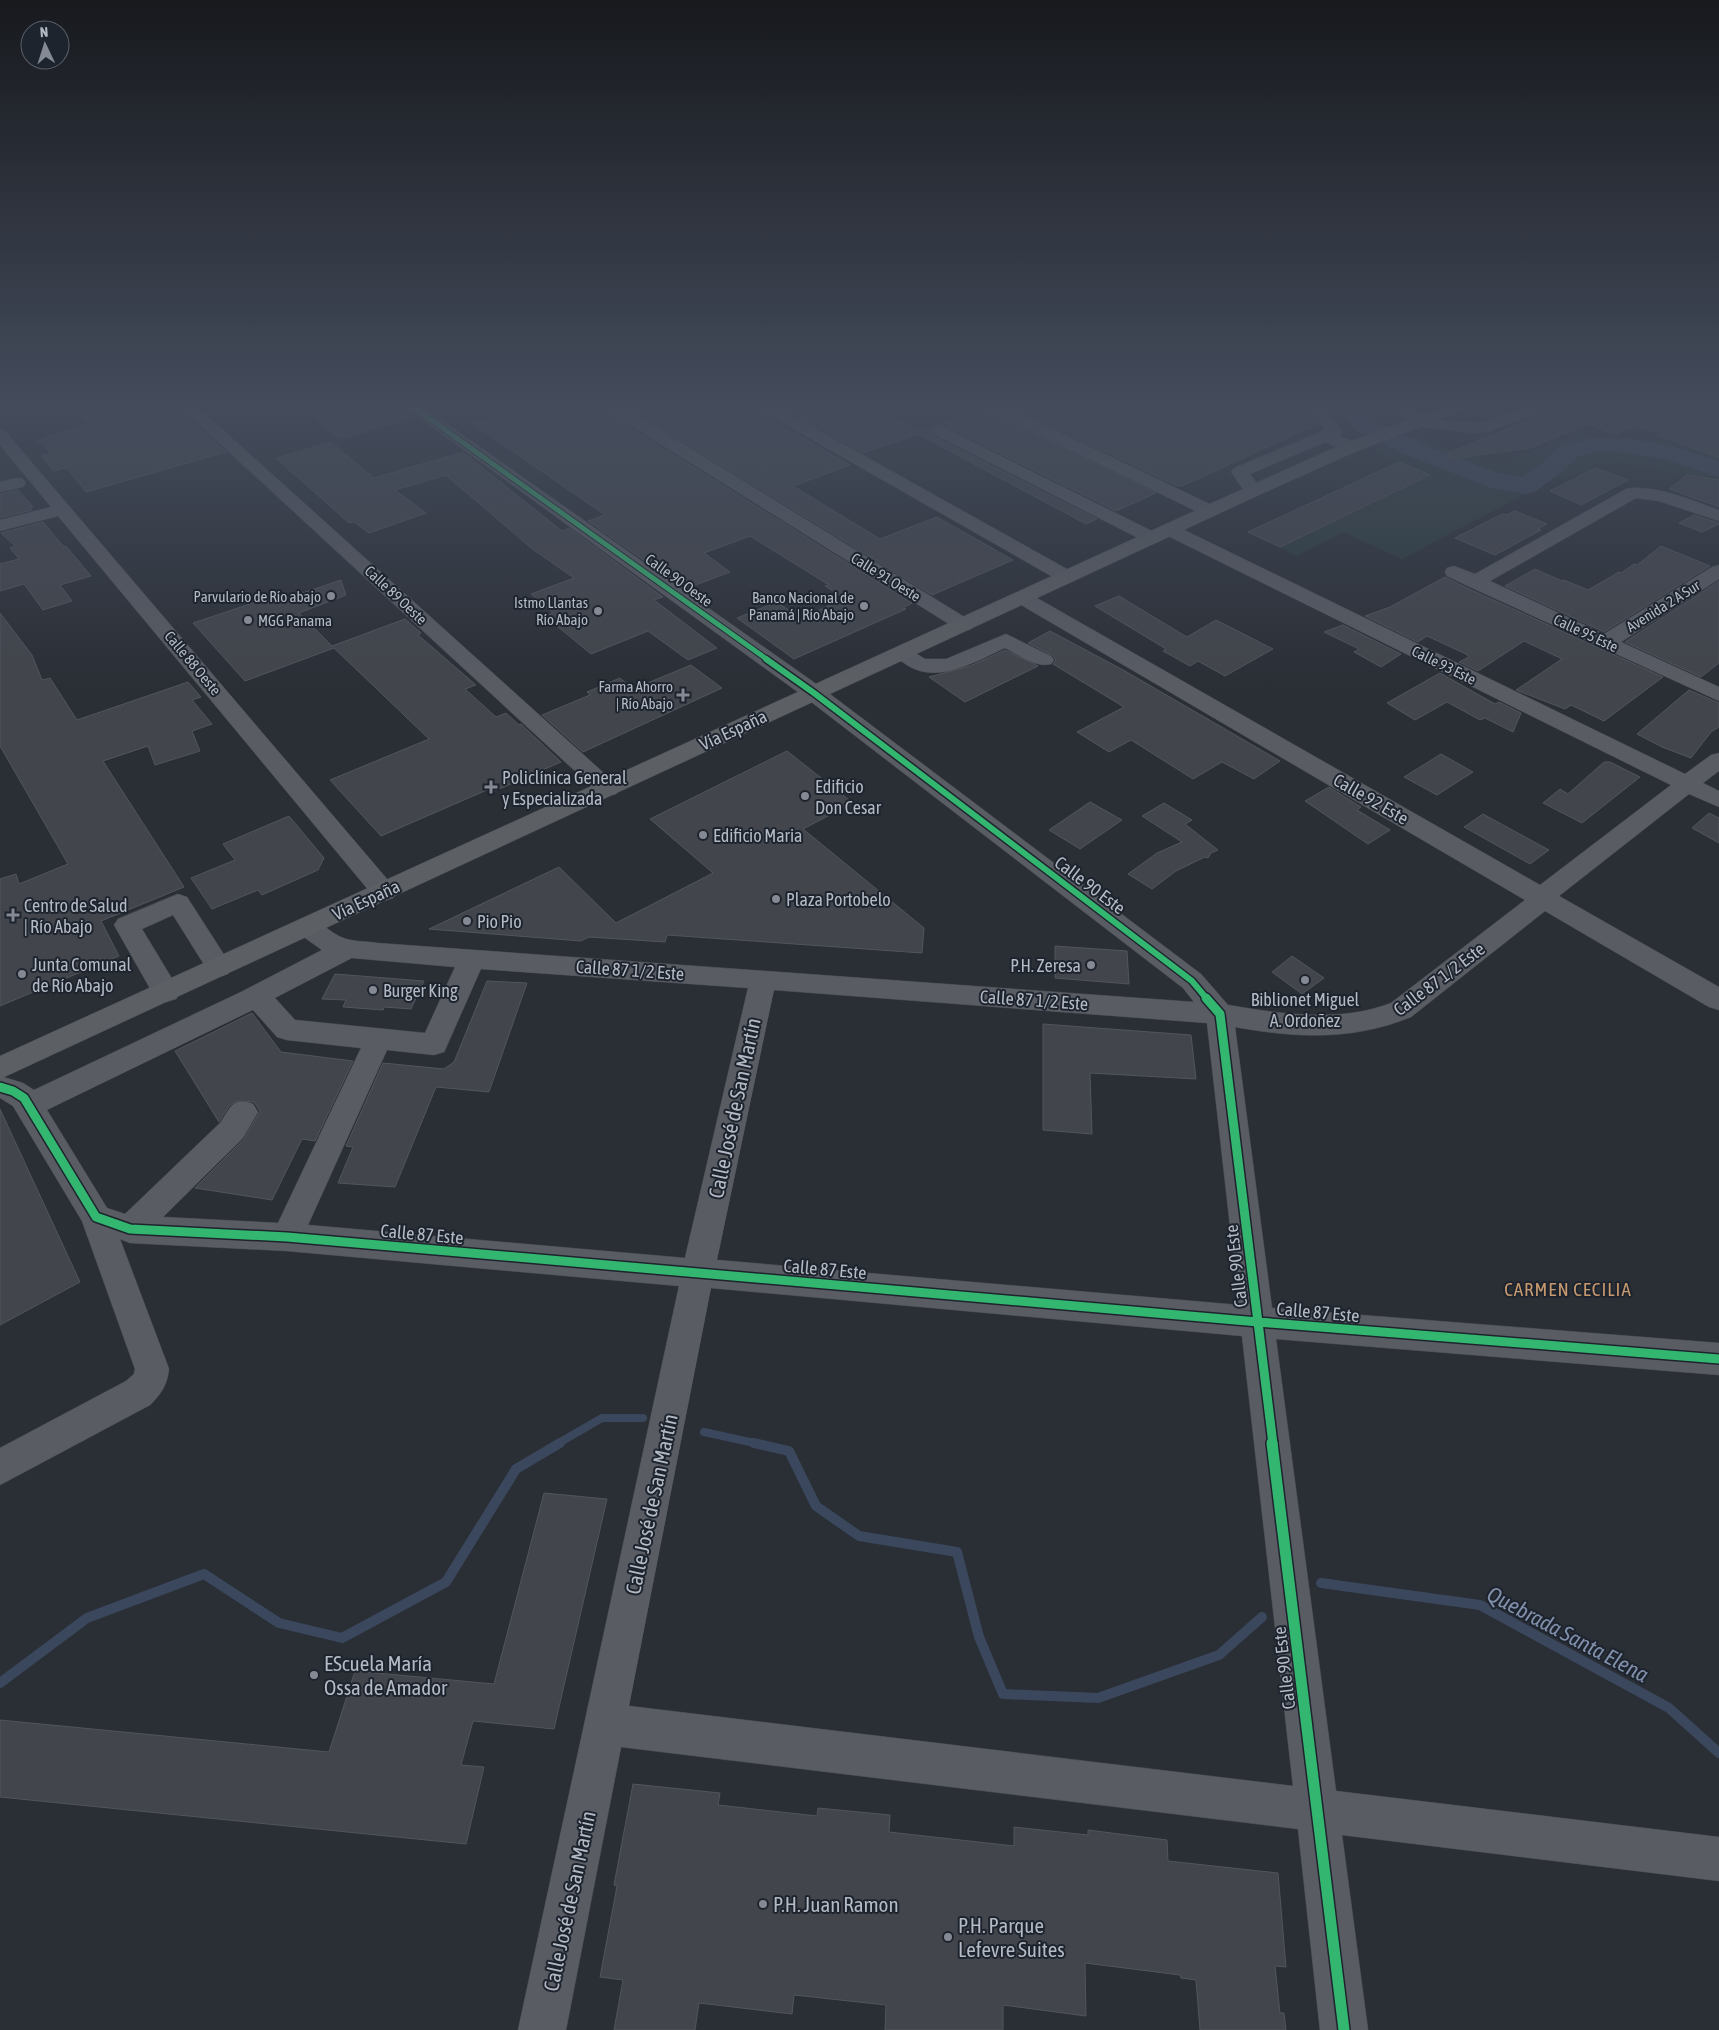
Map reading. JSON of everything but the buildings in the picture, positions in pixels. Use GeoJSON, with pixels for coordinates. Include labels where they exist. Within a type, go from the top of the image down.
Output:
{"type":"FeatureCollection","features":[{"type":"Feature","properties":{"kind":"main road","name":"Vía España"},"geometry":{"type":"LineString","coordinates":[[0,1068],[1241,497]]}},
{"type":"Feature","properties":{"kind":"street","name":"Calle 88 Oeste"},"geometry":{"type":"LineString","coordinates":[[53,497],[384,892]]}},
{"type":"Feature","properties":{"kind":"street","name":"Calle 89 Oeste"},"geometry":{"type":"LineString","coordinates":[[289,497],[608,789]]}},
{"type":"Feature","properties":{"kind":"street","name":"Calle 90 Oeste"},"geometry":{"type":"LineString","coordinates":[[539,497],[814,693]]}},
{"type":"Feature","properties":{"kind":"street","name":"Calle 91 Oeste"},"geometry":{"type":"LineString","coordinates":[[755,497],[990,645]]}},
{"type":"Feature","properties":{"kind":"street"},"geometry":{"type":"LineString","coordinates":[[925,497],[1067,577]]}},
{"type":"Feature","properties":{"kind":"street","name":"Calle 93 Este"},"geometry":{"type":"LineString","coordinates":[[1081,497],[1719,800]]}},
{"type":"Feature","properties":{"kind":"street"},"geometry":{"type":"LineString","coordinates":[[1179,497],[1210,512]]}},
{"type":"Feature","properties":{"kind":"street"},"geometry":{"type":"LineString","coordinates":[[1475,582],[1625,497]]}},
{"type":"Feature","properties":{"kind":"street"},"geometry":{"type":"LineString","coordinates":[[1657,497],[1719,516]]}},
{"type":"Feature","properties":{"kind":"street"},"geometry":{"type":"LineString","coordinates":[[0,526],[64,509]]}},
{"type":"Feature","properties":{"kind":"street","name":"Avenida 2 A Sur"},"geometry":{"type":"LineString","coordinates":[[1606,642],[1719,571]]}},
{"type":"Feature","properties":{"kind":"street","name":"Calle 95 Este"},"geometry":{"type":"LineString","coordinates":[[1454,572],[1719,695]]}},
{"type":"Feature","properties":{"kind":"street","name":"Calle 92 Este"},"geometry":{"type":"LineString","coordinates":[[1023,598],[1719,1000]]}},
{"type":"Feature","properties":{"kind":"street"},"geometry":{"type":"LineString","coordinates":[[902,653],[921,665],[949,665],[1002,640],[1011,641],[1044,660]]}},
{"type":"Feature","properties":{"kind":"street","name":"Calle 90 Este"},"geometry":{"type":"LineString","coordinates":[[814,693],[1192,981],[1220,1014],[1344,2030]]}},
{"type":"Feature","properties":{"kind":"street","name":"Calle 87 1/2 Este"},"geometry":{"type":"LineString","coordinates":[[307,927],[335,946],[377,952],[1220,1014],[1264,1021],[1334,1025],[1360,1024],[1389,1017],[1401,1010],[1543,899],[1552,888],[1719,760]]}},
{"type":"Feature","properties":{"kind":"street"},"geometry":{"type":"LineString","coordinates":[[166,992],[126,925],[178,903],[219,968]]}},
{"type":"Feature","properties":{"kind":"street"},"geometry":{"type":"LineString","coordinates":[[28,1106],[257,996],[348,948]]}},
{"type":"Feature","properties":{"kind":"street"},"geometry":{"type":"LineString","coordinates":[[257,996],[287,1030],[434,1044],[472,959]]}},
{"type":"Feature","properties":{"kind":"street","name":"Calle José de San Martín"},"geometry":{"type":"LineString","coordinates":[[542,2030],[698,1273],[763,979]]}},
{"type":"Feature","properties":{"kind":"street"},"geometry":{"type":"LineString","coordinates":[[286,1237],[379,1038]]}},
{"type":"Feature","properties":{"kind":"street"},"geometry":{"type":"LineString","coordinates":[[0,1087],[13,1091],[24,1098],[96,1217],[152,1369],[150,1382],[138,1393],[0,1467]]}},
{"type":"Feature","properties":{"kind":"street"},"geometry":{"type":"LineString","coordinates":[[130,1229],[232,1130],[243,1112]]}},
{"type":"Feature","properties":{"kind":"street","name":"Calle 87 Este"},"geometry":{"type":"LineString","coordinates":[[96,1217],[130,1229],[286,1237],[1258,1322],[1719,1359]]}},
{"type":"Feature","properties":{"kind":"street"},"geometry":{"type":"LineString","coordinates":[[605,1724],[1719,1859]]}},
{"type":"Feature","properties":{"kind":"shaded area"},"geometry":{"type":"Polygon","coordinates":[[[1386,497],[1520,497],[1402,559],[1343,532],[1296,556],[1280,547],[1386,497]]]}},
{"type":"Feature","properties":{"kind":"waterway","name":"Quebrada Santa Elena"},"geometry":{"type":"LineString","coordinates":[[557,1444],[602,1418],[643,1418]]}},
{"type":"Feature","properties":{"kind":"waterway","name":"Quebrada Santa Elena"},"geometry":{"type":"LineString","coordinates":[[704,1432],[759,1444]]}},
{"type":"Feature","properties":{"kind":"waterway","name":"Quebrada Santa Elena"},"geometry":{"type":"LineString","coordinates":[[0,1683],[87,1618],[204,1574],[279,1623],[342,1638],[446,1582],[516,1469],[560,1443]]}},
{"type":"Feature","properties":{"kind":"waterway","name":"Quebrada Santa Elena"},"geometry":{"type":"LineString","coordinates":[[754,1443],[789,1451],[816,1506],[859,1536],[957,1552],[979,1637],[1003,1694],[1098,1698],[1219,1655],[1262,1617]]}},
{"type":"Feature","properties":{"kind":"waterway","name":"Quebrada Santa Elena"},"geometry":{"type":"LineString","coordinates":[[1321,1583],[1480,1605],[1669,1708],[1719,1753]]}},
{"type":"Feature","properties":{"kind":"cycle path"},"geometry":{"type":"LineString","coordinates":[[539,497],[814,693],[1192,981],[1220,1014],[1344,2030]]}},
{"type":"Feature","properties":{"kind":"cycle path"},"geometry":{"type":"LineString","coordinates":[[0,1087],[13,1091],[24,1098],[96,1217],[130,1229],[287,1237],[1258,1322],[1719,1359]]}},
{"type":"Feature","properties":{"kind":"place","name":"Parvulario de Río abajo"},"geometry":{"type":"Point","coordinates":[331,596]}},
{"type":"Feature","properties":{"kind":"place","name":"Banco Nacional de Panamá | Río Abajo"},"geometry":{"type":"Point","coordinates":[864,606]}},
{"type":"Feature","properties":{"kind":"place","name":"Istmo Llantas Río Abajo"},"geometry":{"type":"Point","coordinates":[598,611]}},
{"type":"Feature","properties":{"kind":"place","name":"MGG Panama"},"geometry":{"type":"Point","coordinates":[248,620]}},
{"type":"Feature","properties":{"kind":"place","name":"Farma Ahorro | Río Abajo"},"geometry":{"type":"Point","coordinates":[683,695]}},
{"type":"Feature","properties":{"kind":"place","name":"Policlínica General y Especializada"},"geometry":{"type":"Point","coordinates":[491,787]}},
{"type":"Feature","properties":{"kind":"place","name":"Edificio Don Cesar"},"geometry":{"type":"Point","coordinates":[805,796]}},
{"type":"Feature","properties":{"kind":"place","name":"Edificio Maria"},"geometry":{"type":"Point","coordinates":[703,835]}},
{"type":"Feature","properties":{"kind":"place","name":"Plaza Portobelo"},"geometry":{"type":"Point","coordinates":[776,899]}},
{"type":"Feature","properties":{"kind":"place","name":"Centro de Salud | Río Abajo"},"geometry":{"type":"Point","coordinates":[13,915]}},
{"type":"Feature","properties":{"kind":"place","name":"Pio Pio"},"geometry":{"type":"Point","coordinates":[467,921]}},
{"type":"Feature","properties":{"kind":"place","name":"P.H. Zeresa"},"geometry":{"type":"Point","coordinates":[1091,965]}},
{"type":"Feature","properties":{"kind":"place","name":"Junta Comunal de Río Abajo"},"geometry":{"type":"Point","coordinates":[22,974]}},
{"type":"Feature","properties":{"kind":"place","name":"Biblionet Miguel A. Ordoñez"},"geometry":{"type":"Point","coordinates":[1305,980]}},
{"type":"Feature","properties":{"kind":"place","name":"Burger King"},"geometry":{"type":"Point","coordinates":[373,990]}},
{"type":"Feature","properties":{"kind":"place","name":"EScuela María Ossa de Amador"},"geometry":{"type":"Point","coordinates":[314,1675]}},
{"type":"Feature","properties":{"kind":"place","name":"P.H. Juan Ramon"},"geometry":{"type":"Point","coordinates":[763,1904]}},
{"type":"Feature","properties":{"kind":"place","name":"P.H. Parque Lefevre Suites"},"geometry":{"type":"Point","coordinates":[948,1937]}},
{"type":"Feature","properties":{"kind":"district","name":"CARMEN CECILIA"},"geometry":{"type":"Point","coordinates":[1568,1289]}}]}
